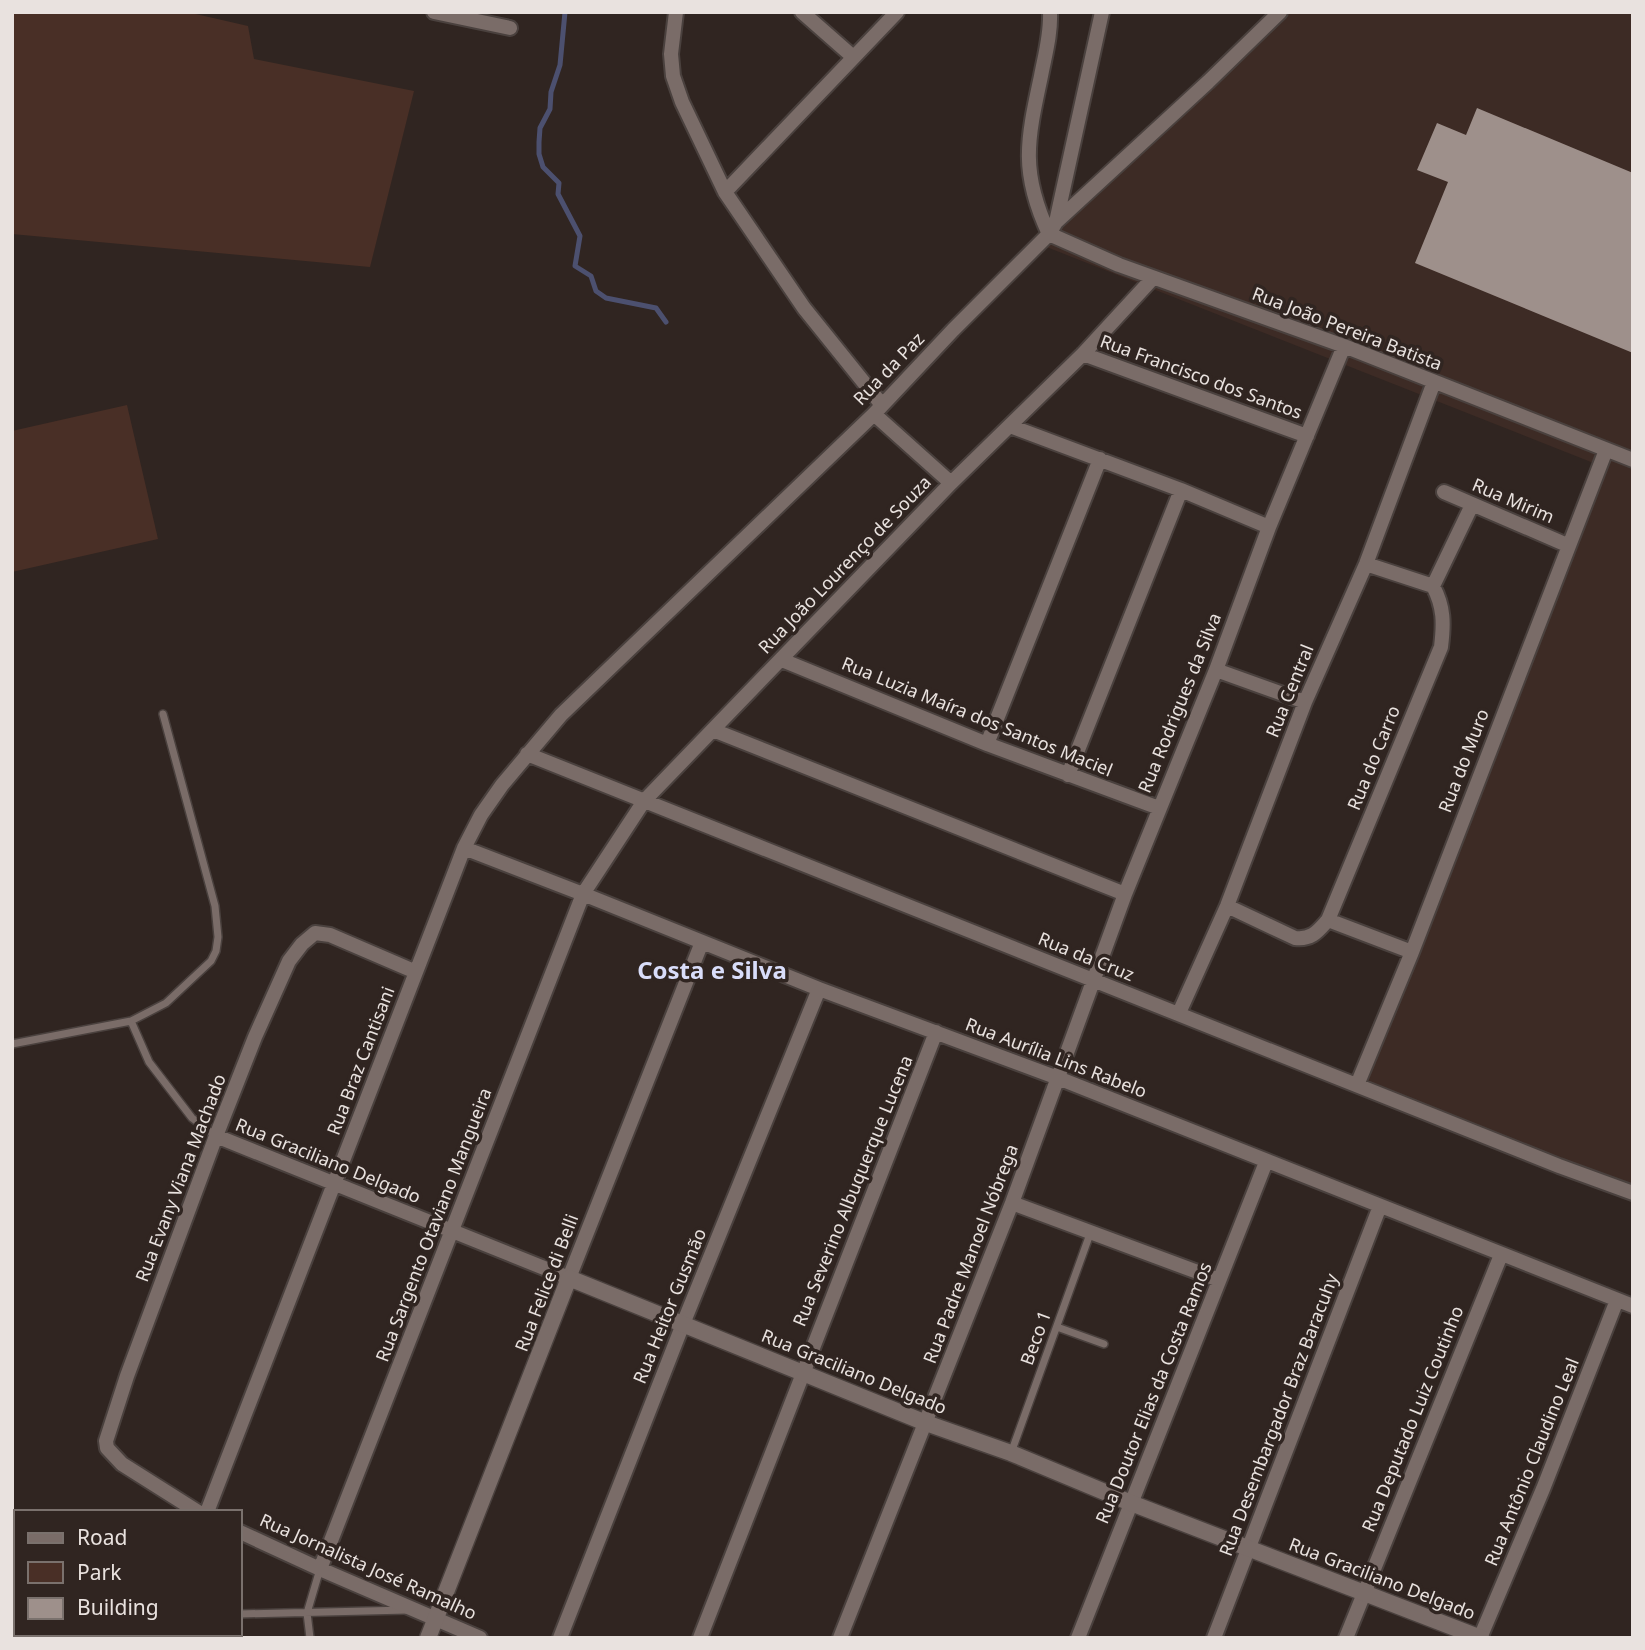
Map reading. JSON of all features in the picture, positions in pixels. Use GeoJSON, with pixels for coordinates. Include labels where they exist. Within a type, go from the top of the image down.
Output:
{"type":"FeatureCollection","features":[{"type":"Feature","properties":{"kind":"street"},"geometry":{"type":"LineString","coordinates":[[434,12],[510,28]]}},
{"type":"Feature","properties":{"kind":"street"},"geometry":{"type":"LineString","coordinates":[[676,12],[671,54],[673,76],[682,102],[725,192],[804,308],[878,409],[951,483]]}},
{"type":"Feature","properties":{"kind":"street"},"geometry":{"type":"LineString","coordinates":[[802,12],[852,56]]}},
{"type":"Feature","properties":{"kind":"street"},"geometry":{"type":"LineString","coordinates":[[725,192],[852,56],[897,12]]}},
{"type":"Feature","properties":{"kind":"street"},"geometry":{"type":"LineString","coordinates":[[1050,12],[1048,44],[1028,140],[1028,168],[1032,195],[1052,228]]}},
{"type":"Feature","properties":{"kind":"street"},"geometry":{"type":"LineString","coordinates":[[1052,228],[1102,12]]}},
{"type":"Feature","properties":{"kind":"street","name":"Rua da Paz"},"geometry":{"type":"LineString","coordinates":[[527,754],[561,715],[878,409],[1052,228],[1280,12]]}},
{"type":"Feature","properties":{"kind":"street","name":"Rua João Pereira Batista"},"geometry":{"type":"LineString","coordinates":[[1052,228],[1153,278],[1344,346],[1633,460]]}},
{"type":"Feature","properties":{"kind":"street","name":"Rua João Lourenço de Souza"},"geometry":{"type":"LineString","coordinates":[[583,894],[644,801],[951,483],[1083,354],[1153,278]]}},
{"type":"Feature","properties":{"kind":"street","name":"Rua Rodrigues da Silva"},"geometry":{"type":"LineString","coordinates":[[1058,1078],[1125,894],[1216,670],[1269,527],[1344,346]]}},
{"type":"Feature","properties":{"kind":"street","name":"Rua Francisco dos Santos"},"geometry":{"type":"LineString","coordinates":[[1083,354],[1307,436]]}},
{"type":"Feature","properties":{"kind":"street","name":"Rua Central"},"geometry":{"type":"LineString","coordinates":[[1179,1013],[1227,906],[1305,702],[1366,564],[1434,382]]}},
{"type":"Feature","properties":{"kind":"street"},"geometry":{"type":"LineString","coordinates":[[1010,426],[1269,527]]}},
{"type":"Feature","properties":{"kind":"street","name":"Rua do Muro"},"geometry":{"type":"LineString","coordinates":[[1357,1085],[1412,952],[1567,545],[1606,450]]}},
{"type":"Feature","properties":{"kind":"street"},"geometry":{"type":"LineString","coordinates":[[987,744],[1100,459]]}},
{"type":"Feature","properties":{"kind":"street"},"geometry":{"type":"LineString","coordinates":[[1068,775],[1181,491]]}},
{"type":"Feature","properties":{"kind":"street","name":"Rua Mirim"},"geometry":{"type":"LineString","coordinates":[[1444,492],[1567,545]]}},
{"type":"Feature","properties":{"kind":"street"},"geometry":{"type":"LineString","coordinates":[[1366,564],[1433,586],[1472,505]]}},
{"type":"Feature","properties":{"kind":"street","name":"Rua do Carro"},"geometry":{"type":"LineString","coordinates":[[1328,920],[1441,647],[1444,622],[1441,602],[1433,586]]}},
{"type":"Feature","properties":{"kind":"street","name":"Rua Luzia Maíra dos Santos Maciel"},"geometry":{"type":"LineString","coordinates":[[782,660],[987,744],[1159,808]]}},
{"type":"Feature","properties":{"kind":"street"},"geometry":{"type":"LineString","coordinates":[[1216,670],[1305,702]]}},
{"type":"Feature","properties":{"kind":"street"},"geometry":{"type":"LineString","coordinates":[[713,730],[1125,894]]}},
{"type":"Feature","properties":{"kind":"street","name":"Rua da Cruz"},"geometry":{"type":"LineString","coordinates":[[527,754],[1093,981],[1633,1193]]}},
{"type":"Feature","properties":{"kind":"street","name":"Rua Braz Cantisani"},"geometry":{"type":"LineString","coordinates":[[208,1510],[464,848],[481,815],[527,754]]}},
{"type":"Feature","properties":{"kind":"street","name":"Rua Aurília Lins Rabelo"},"geometry":{"type":"LineString","coordinates":[[464,848],[819,989],[1058,1078],[1633,1306]]}},
{"type":"Feature","properties":{"kind":"street","name":"Rua Sargento Otaviano Mangueira"},"geometry":{"type":"LineString","coordinates":[[320,1569],[583,894]]}},
{"type":"Feature","properties":{"kind":"street"},"geometry":{"type":"LineString","coordinates":[[1227,906],[1295,938],[1314,936],[1328,920],[1412,952]]}},
{"type":"Feature","properties":{"kind":"street","name":"Rua Evany Viana Machado"},"geometry":{"type":"LineString","coordinates":[[195,1510],[122,1464],[107,1448],[108,1431],[255,1037],[289,961],[315,933],[330,935],[416,972]]}},
{"type":"Feature","properties":{"kind":"street","name":"Rua Felice di Belli"},"geometry":{"type":"LineString","coordinates":[[428,1638],[702,943]]}},
{"type":"Feature","properties":{"kind":"street","name":"Rua Heitor Gusmão"},"geometry":{"type":"LineString","coordinates":[[560,1638],[683,1324],[819,989]]}},
{"type":"Feature","properties":{"kind":"street","name":"Rua Severino Albuquerque Lucena"},"geometry":{"type":"LineString","coordinates":[[700,1638],[936,1032]]}},
{"type":"Feature","properties":{"kind":"street","name":"Rua Padre Manoel Nóbrega"},"geometry":{"type":"LineString","coordinates":[[840,1638],[1012,1203],[1058,1078]]}},
{"type":"Feature","properties":{"kind":"street","name":"Rua Graciliano Delgado"},"geometry":{"type":"LineString","coordinates":[[216,1136],[926,1423],[1011,1453],[1131,1503],[1480,1638]]}},
{"type":"Feature","properties":{"kind":"street","name":"Rua Doutor Elias da Costa Ramos"},"geometry":{"type":"LineString","coordinates":[[1078,1638],[1266,1162]]}},
{"type":"Feature","properties":{"kind":"street"},"geometry":{"type":"LineString","coordinates":[[1012,1203],[1219,1280]]}},
{"type":"Feature","properties":{"kind":"street","name":"Rua Desembargador Braz Baracuhy"},"geometry":{"type":"LineString","coordinates":[[1214,1638],[1380,1206]]}},
{"type":"Feature","properties":{"kind":"street","name":"Rua Deputado Luiz Coutinho"},"geometry":{"type":"LineString","coordinates":[[1346,1638],[1501,1255]]}},
{"type":"Feature","properties":{"kind":"street","name":"Rua Antônio Claudino Leal"},"geometry":{"type":"LineString","coordinates":[[1480,1638],[1543,1489],[1617,1300]]}},
{"type":"Feature","properties":{"kind":"street","name":"Rua Jornalista José Ramalho"},"geometry":{"type":"LineString","coordinates":[[242,1533],[480,1638]]}},
{"type":"Feature","properties":{"kind":"lane"},"geometry":{"type":"LineString","coordinates":[[12,1044],[131,1021],[166,1003],[211,961],[216,951],[218,937],[215,906],[163,714]]}},
{"type":"Feature","properties":{"kind":"lane"},"geometry":{"type":"LineString","coordinates":[[131,1021],[149,1062],[192,1118],[216,1136]]}},
{"type":"Feature","properties":{"kind":"lane","name":"Beco 1"},"geometry":{"type":"LineString","coordinates":[[1011,1453],[1090,1234]]}},
{"type":"Feature","properties":{"kind":"lane"},"geometry":{"type":"LineString","coordinates":[[1057,1327],[1104,1344]]}},
{"type":"Feature","properties":{"kind":"lane"},"geometry":{"type":"LineString","coordinates":[[310,1638],[307,1613],[320,1569]]}},
{"type":"Feature","properties":{"kind":"lane"},"geometry":{"type":"LineString","coordinates":[[242,1614],[414,1609]]}},
{"type":"Feature","properties":{"kind":"shaded area"},"geometry":{"type":"Polygon","coordinates":[[[1279,12],[1633,12],[1633,1201],[1356,1089],[1601,466],[1039,244],[1279,12]]]}},
{"type":"Feature","properties":{"kind":"green space"},"geometry":{"type":"Polygon","coordinates":[[[12,12],[187,12],[248,26],[254,59],[414,91],[370,267],[12,234],[12,12]]]}},
{"type":"Feature","properties":{"kind":"green space"},"geometry":{"type":"Polygon","coordinates":[[[127,405],[158,539],[12,572],[12,431],[127,405]]]}},
{"type":"Feature","properties":{"kind":"building"},"geometry":{"type":"Polygon","coordinates":[[[1477,108],[1633,173],[1633,353],[1415,263],[1448,182],[1417,170],[1437,123],[1466,135],[1477,108]]]}},
{"type":"Feature","properties":{"kind":"waterway"},"geometry":{"type":"LineString","coordinates":[[565,12],[560,65],[551,92],[550,109],[540,128],[539,154],[543,167],[559,183],[558,194],[580,236],[575,266],[591,276],[596,291],[606,298],[656,308],[666,322]]}},
{"type":"Feature","properties":{"kind":"district","name":"Costa e Silva"},"geometry":{"type":"Point","coordinates":[712,971]}}]}
